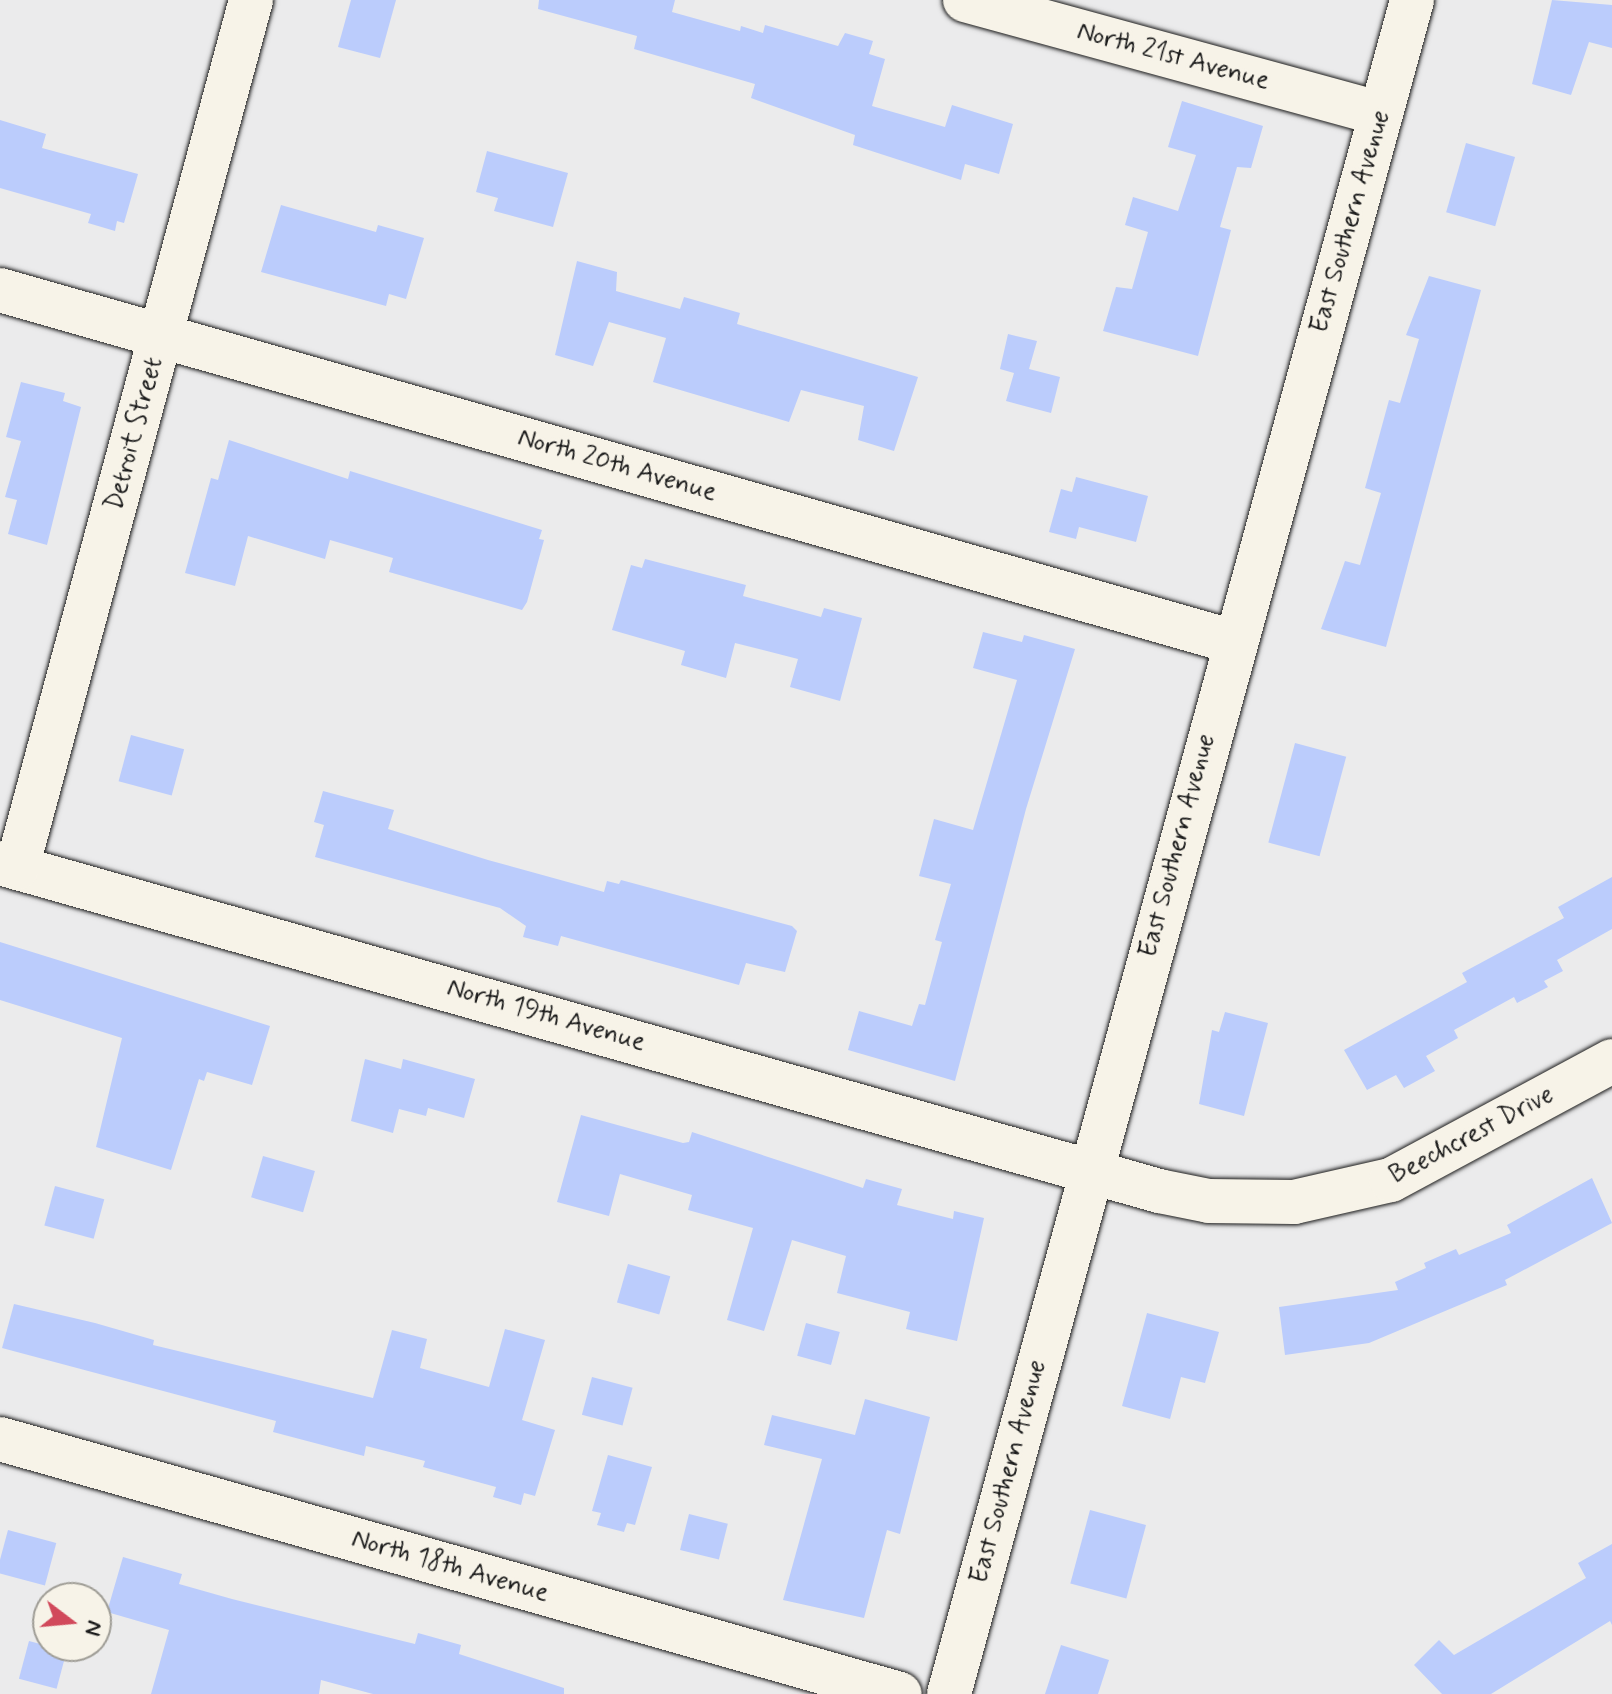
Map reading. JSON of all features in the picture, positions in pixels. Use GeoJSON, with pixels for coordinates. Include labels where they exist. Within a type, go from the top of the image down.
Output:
{"type":"FeatureCollection","features":[{"type":"Feature","properties":{"kind":"street","name":"Detroit Street"},"geometry":{"type":"LineString","coordinates":[[9,865],[162,336],[251,0]]}},
{"type":"Feature","properties":{"kind":"street","name":"North 21st Avenue"},"geometry":{"type":"LineString","coordinates":[[965,0],[1381,114]]}},
{"type":"Feature","properties":{"kind":"street","name":"East Southern Avenue"},"geometry":{"type":"LineString","coordinates":[[949,1694],[1234,642],[1412,0]]}},
{"type":"Feature","properties":{"kind":"street","name":"North 20th Avenue"},"geometry":{"type":"LineString","coordinates":[[0,290],[1234,642]]}},
{"type":"Feature","properties":{"kind":"street","name":"North 19th Avenue"},"geometry":{"type":"LineString","coordinates":[[9,865],[1091,1171]]}},
{"type":"Feature","properties":{"kind":"street","name":"Beechcrest Drive"},"geometry":{"type":"LineString","coordinates":[[1091,1171],[1209,1201],[1277,1203],[1327,1198],[1421,1167],[1612,1061]]}},
{"type":"Feature","properties":{"kind":"street","name":"North 18th Avenue"},"geometry":{"type":"LineString","coordinates":[[0,1439],[900,1694]]}},
{"type":"Feature","properties":{"kind":"building"},"geometry":{"type":"Polygon","coordinates":[[[351,0],[396,0],[380,58],[338,47],[351,0]]]}},
{"type":"Feature","properties":{"kind":"building"},"geometry":{"type":"Polygon","coordinates":[[[539,0],[675,0],[672,12],[740,31],[741,26],[763,33],[765,25],[838,46],[845,33],[873,41],[869,54],[885,59],[872,106],[945,127],[952,105],[1013,124],[999,174],[965,164],[961,180],[853,145],[855,135],[751,98],[755,84],[634,49],[637,36],[538,9],[539,0]]]}},
{"type":"Feature","properties":{"kind":"building"},"geometry":{"type":"Polygon","coordinates":[[[1552,0],[1612,5],[1612,48],[1589,42],[1571,95],[1532,84],[1552,0]]]}},
{"type":"Feature","properties":{"kind":"building"},"geometry":{"type":"Polygon","coordinates":[[[1182,101],[1263,126],[1251,168],[1237,167],[1220,227],[1231,230],[1198,356],[1103,331],[1116,287],[1132,289],[1148,232],[1125,225],[1133,197],[1178,211],[1196,155],[1168,147],[1182,101]]]}},
{"type":"Feature","properties":{"kind":"building"},"geometry":{"type":"Polygon","coordinates":[[[0,120],[46,134],[42,148],[138,174],[124,223],[117,221],[115,231],[88,223],[91,214],[0,188],[0,120]]]}},
{"type":"Feature","properties":{"kind":"building"},"geometry":{"type":"Polygon","coordinates":[[[1466,143],[1515,157],[1495,226],[1446,212],[1466,143]]]}},
{"type":"Feature","properties":{"kind":"building"},"geometry":{"type":"Polygon","coordinates":[[[487,151],[568,173],[553,227],[494,211],[498,198],[476,192],[487,151]]]}},
{"type":"Feature","properties":{"kind":"building"},"geometry":{"type":"Polygon","coordinates":[[[281,205],[376,232],[378,225],[424,238],[406,299],[389,294],[386,306],[261,272],[281,205]]]}},
{"type":"Feature","properties":{"kind":"building"},"geometry":{"type":"Polygon","coordinates":[[[577,261],[617,272],[616,291],[680,309],[684,297],[740,313],[737,324],[918,377],[894,451],[858,440],[864,406],[801,390],[789,422],[653,382],[666,338],[609,322],[593,366],[555,355],[577,261]]]}},
{"type":"Feature","properties":{"kind":"building"},"geometry":{"type":"Polygon","coordinates":[[[1429,276],[1481,290],[1386,647],[1321,629],[1345,561],[1360,565],[1381,493],[1365,488],[1389,400],[1400,403],[1419,339],[1406,335],[1429,276]]]}},
{"type":"Feature","properties":{"kind":"building"},"geometry":{"type":"Polygon","coordinates":[[[1008,334],[1037,341],[1029,369],[1060,377],[1051,413],[1006,401],[1014,373],[1000,369],[1008,334]]]}},
{"type":"Feature","properties":{"kind":"building"},"geometry":{"type":"Polygon","coordinates":[[[21,382],[65,393],[63,401],[81,407],[47,545],[8,534],[17,500],[5,497],[21,441],[6,437],[21,382]]]}},
{"type":"Feature","properties":{"kind":"building"},"geometry":{"type":"Polygon","coordinates":[[[229,440],[348,479],[350,471],[542,530],[539,539],[544,540],[527,602],[522,610],[389,572],[393,558],[330,540],[325,559],[248,536],[235,586],[185,573],[211,478],[218,480],[229,440]]]}},
{"type":"Feature","properties":{"kind":"building"},"geometry":{"type":"Polygon","coordinates":[[[1076,477],[1148,496],[1136,542],[1079,527],[1076,539],[1049,532],[1061,489],[1072,492],[1076,477]]]}},
{"type":"Feature","properties":{"kind":"building"},"geometry":{"type":"Polygon","coordinates":[[[645,559],[746,585],[743,596],[821,617],[824,608],[862,618],[840,701],[790,687],[798,659],[735,643],[726,678],[681,665],[685,651],[612,630],[631,565],[642,568],[645,559]]]}},
{"type":"Feature","properties":{"kind":"building"},"geometry":{"type":"Polygon","coordinates":[[[983,632],[1022,642],[1024,635],[1075,649],[1026,809],[955,1081],[848,1050],[859,1011],[912,1026],[919,1004],[925,1005],[942,942],[935,940],[951,884],[919,876],[934,819],[973,830],[1017,680],[973,668],[983,632]]]}},
{"type":"Feature","properties":{"kind":"building"},"geometry":{"type":"Polygon","coordinates":[[[131,735],[184,749],[172,796],[119,781],[131,735]]]}},
{"type":"Feature","properties":{"kind":"building"},"geometry":{"type":"Polygon","coordinates":[[[1295,743],[1346,757],[1320,856],[1268,842],[1295,743]]]}},
{"type":"Feature","properties":{"kind":"building"},"geometry":{"type":"Polygon","coordinates":[[[323,791],[394,810],[388,829],[488,860],[604,892],[607,881],[619,884],[621,880],[792,926],[797,931],[785,972],[746,963],[739,985],[561,936],[558,946],[523,937],[526,926],[500,908],[315,857],[324,825],[314,822],[323,791]]]}},
{"type":"Feature","properties":{"kind":"building"},"geometry":{"type":"Polygon","coordinates":[[[1612,877],[1612,929],[1557,960],[1563,971],[1544,981],[1548,987],[1517,1003],[1514,997],[1454,1030],[1458,1038],[1426,1056],[1435,1071],[1404,1088],[1396,1075],[1367,1090],[1344,1050],[1467,982],[1462,973],[1564,918],[1558,907],[1612,877]]]}},
{"type":"Feature","properties":{"kind":"building"},"geometry":{"type":"Polygon","coordinates":[[[0,942],[270,1026],[252,1085],[207,1072],[204,1081],[199,1079],[171,1170],[96,1147],[122,1038],[0,1000],[0,942]]]}},
{"type":"Feature","properties":{"kind":"building"},"geometry":{"type":"Polygon","coordinates":[[[1225,1012],[1268,1023],[1244,1116],[1199,1104],[1212,1030],[1219,1032],[1225,1012]]]}},
{"type":"Feature","properties":{"kind":"building"},"geometry":{"type":"Polygon","coordinates":[[[365,1059],[401,1069],[403,1059],[475,1079],[464,1118],[428,1108],[426,1116],[399,1109],[393,1133],[351,1121],[365,1059]]]}},
{"type":"Feature","properties":{"kind":"building"},"geometry":{"type":"Polygon","coordinates":[[[581,1115],[683,1143],[689,1142],[692,1132],[863,1188],[866,1179],[902,1189],[897,1205],[953,1219],[954,1211],[984,1218],[957,1341],[906,1329],[910,1312],[837,1293],[846,1256],[792,1240],[764,1331],[727,1320],[753,1228],[688,1210],[692,1195],[620,1174],[609,1216],[557,1202],[581,1115]]]}},
{"type":"Feature","properties":{"kind":"building"},"geometry":{"type":"Polygon","coordinates":[[[263,1156],[315,1171],[303,1212],[251,1197],[263,1156]]]}},
{"type":"Feature","properties":{"kind":"building"},"geometry":{"type":"Polygon","coordinates":[[[1592,1178],[1612,1223],[1505,1280],[1507,1285],[1369,1343],[1285,1355],[1279,1307],[1398,1290],[1395,1282],[1426,1268],[1424,1263],[1456,1249],[1459,1255],[1511,1233],[1507,1225],[1592,1178]]]}},
{"type":"Feature","properties":{"kind":"building"},"geometry":{"type":"Polygon","coordinates":[[[55,1186],[104,1199],[94,1239],[44,1226],[55,1186]]]}},
{"type":"Feature","properties":{"kind":"building"},"geometry":{"type":"Polygon","coordinates":[[[628,1264],[670,1276],[659,1315],[617,1302],[628,1264]]]}},
{"type":"Feature","properties":{"kind":"building"},"geometry":{"type":"Polygon","coordinates":[[[14,1304],[154,1340],[153,1345],[373,1398],[392,1330],[427,1339],[420,1368],[489,1387],[505,1329],[545,1340],[522,1420],[555,1430],[535,1496],[524,1493],[521,1505],[493,1497],[496,1487],[423,1467],[425,1461],[366,1446],[364,1456],[273,1432],[276,1421],[2,1348],[14,1304]]]}},
{"type":"Feature","properties":{"kind":"building"},"geometry":{"type":"Polygon","coordinates":[[[1147,1313],[1219,1332],[1205,1383],[1181,1377],[1170,1419],[1122,1406],[1147,1313]]]}},
{"type":"Feature","properties":{"kind":"building"},"geometry":{"type":"Polygon","coordinates":[[[806,1323],[840,1332],[831,1365],[797,1356],[806,1323]]]}},
{"type":"Feature","properties":{"kind":"building"},"geometry":{"type":"Polygon","coordinates":[[[592,1377],[633,1388],[622,1426],[582,1415],[592,1377]]]}},
{"type":"Feature","properties":{"kind":"building"},"geometry":{"type":"Polygon","coordinates":[[[865,1399],[930,1417],[900,1534],[887,1530],[864,1618],[783,1600],[822,1459],[764,1445],[772,1415],[855,1435],[865,1399]]]}},
{"type":"Feature","properties":{"kind":"building"},"geometry":{"type":"Polygon","coordinates":[[[608,1455],[652,1467],[635,1525],[627,1523],[624,1532],[597,1525],[601,1513],[592,1511],[608,1455]]]}},
{"type":"Feature","properties":{"kind":"building"},"geometry":{"type":"Polygon","coordinates":[[[1090,1510],[1146,1525],[1126,1598],[1070,1583],[1090,1510]]]}},
{"type":"Feature","properties":{"kind":"building"},"geometry":{"type":"Polygon","coordinates":[[[689,1514],[728,1524],[719,1560],[680,1550],[689,1514]]]}},
{"type":"Feature","properties":{"kind":"building"},"geometry":{"type":"Polygon","coordinates":[[[8,1530],[56,1543],[46,1582],[32,1582],[0,1573],[0,1560],[8,1530]]]}},
{"type":"Feature","properties":{"kind":"building"},"geometry":{"type":"Polygon","coordinates":[[[1612,1544],[1612,1625],[1610,1621],[1491,1694],[1442,1694],[1414,1665],[1439,1640],[1454,1655],[1586,1578],[1578,1563],[1612,1544]]]}},
{"type":"Feature","properties":{"kind":"building"},"geometry":{"type":"Polygon","coordinates":[[[123,1557],[182,1574],[179,1584],[232,1599],[415,1644],[418,1633],[461,1645],[459,1654],[564,1688],[564,1694],[373,1694],[321,1680],[319,1694],[151,1694],[169,1630],[112,1613],[112,1595],[123,1557]]]}},
{"type":"Feature","properties":{"kind":"building"},"geometry":{"type":"Polygon","coordinates":[[[29,1641],[32,1642],[32,1662],[64,1662],[57,1689],[19,1679],[29,1641]]]}},
{"type":"Feature","properties":{"kind":"building"},"geometry":{"type":"Polygon","coordinates":[[[1061,1645],[1109,1660],[1098,1694],[1045,1694],[1061,1645]]]}}]}
